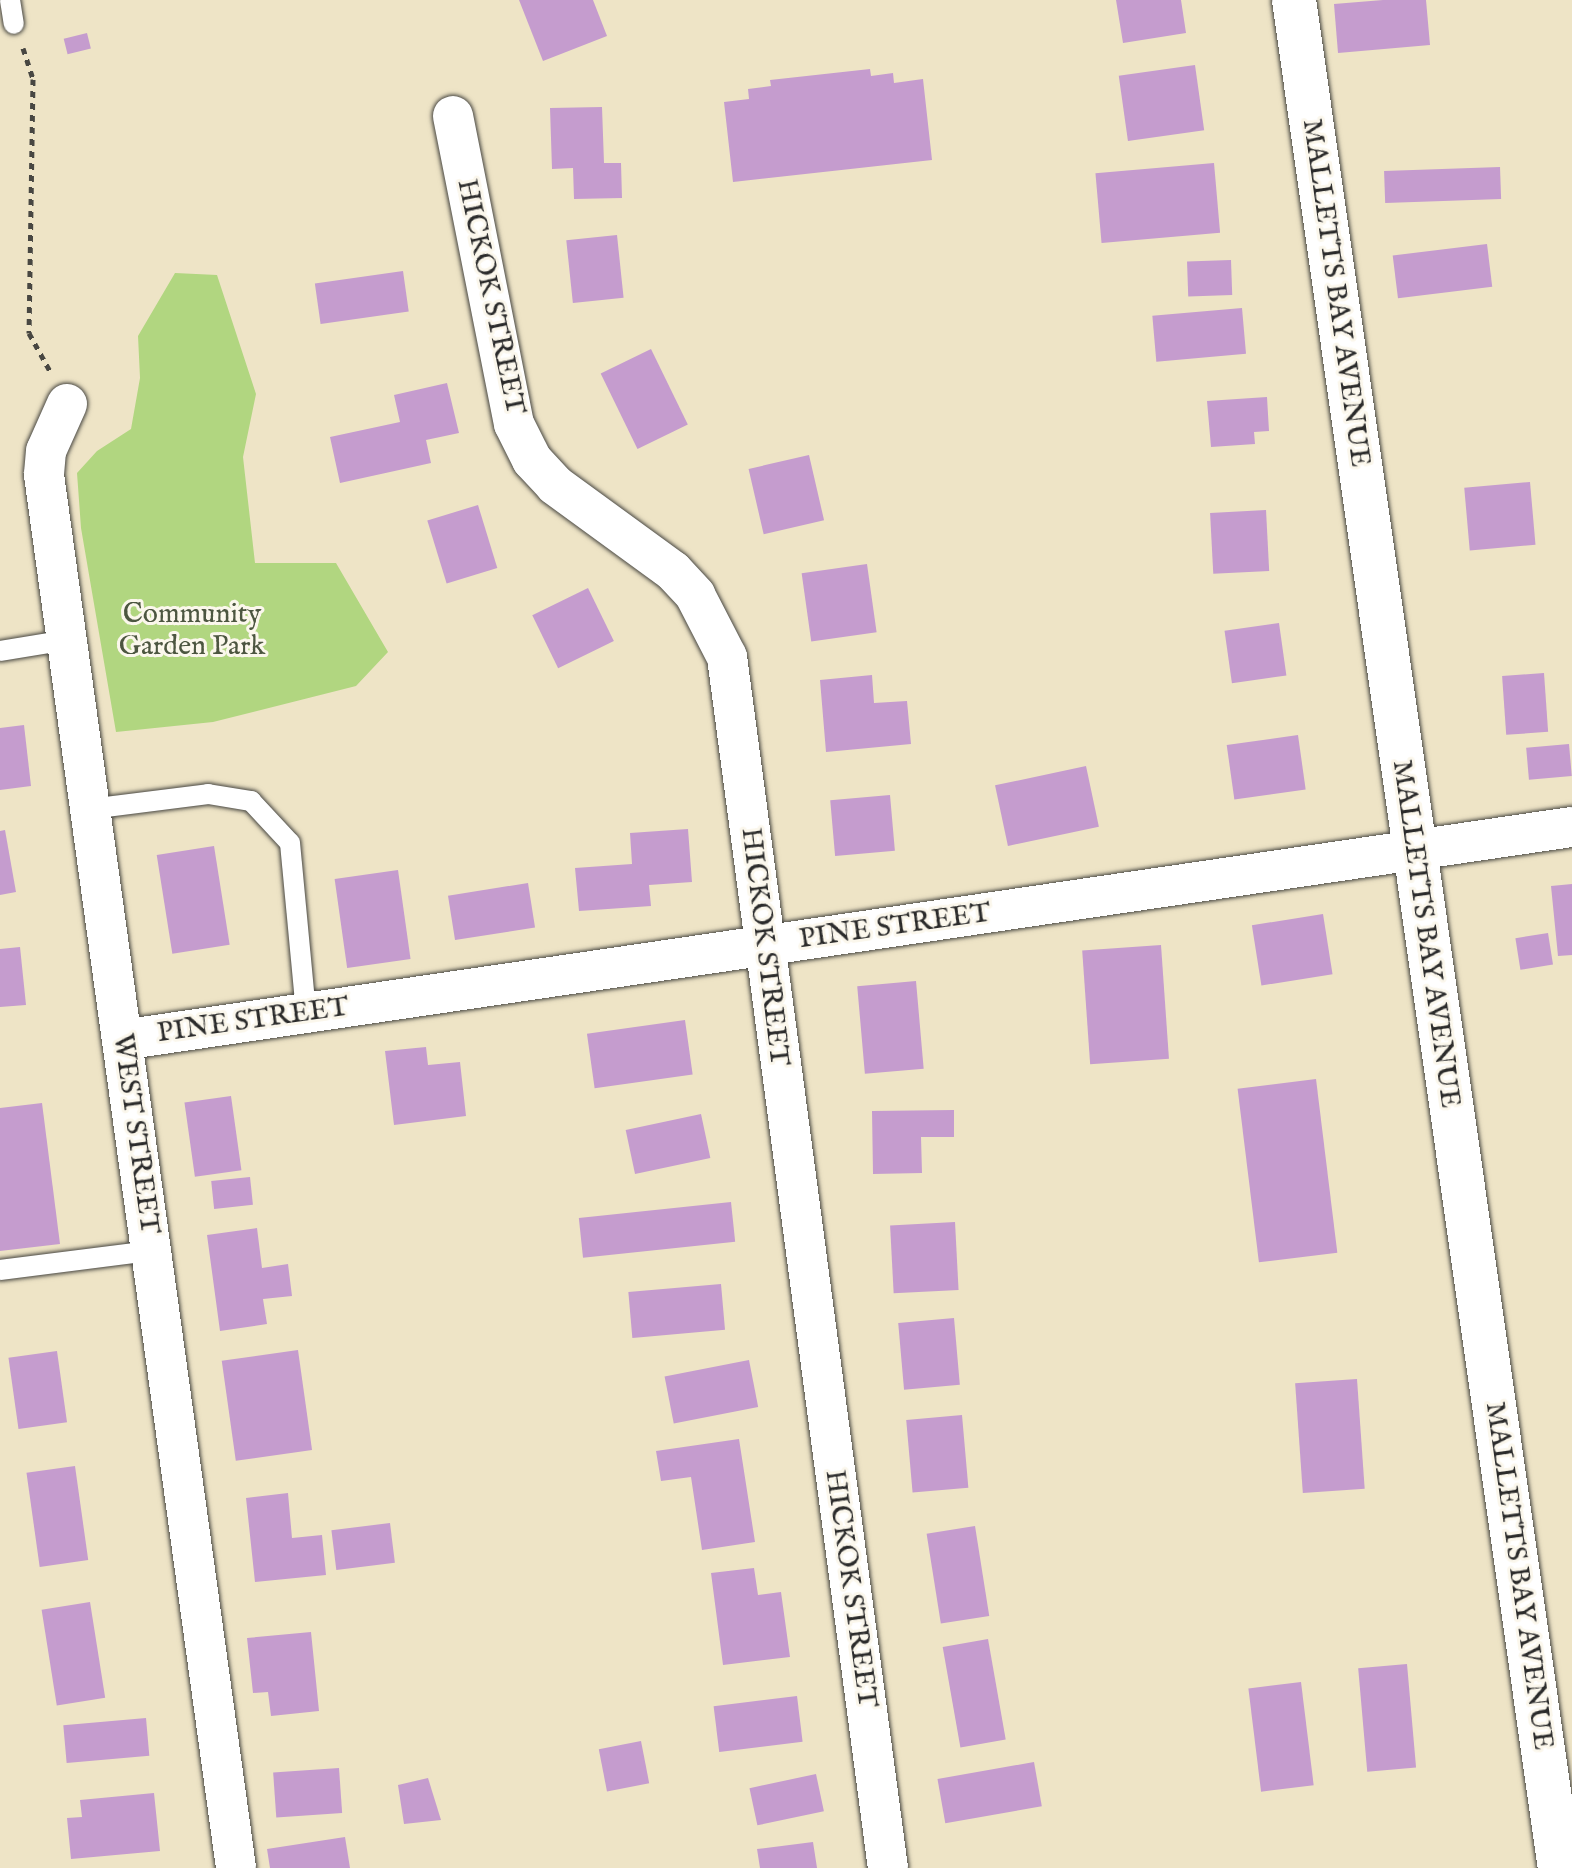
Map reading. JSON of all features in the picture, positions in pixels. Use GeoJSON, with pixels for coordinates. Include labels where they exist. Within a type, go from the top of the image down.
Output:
{"type":"FeatureCollection","features":[{"type":"Feature","properties":{"kind":"street","name":"MALLETTS BAY AVENUE"},"geometry":{"type":"LineString","coordinates":[[1294,0],[1413,853],[1560,1868]]}},
{"type":"Feature","properties":{"kind":"street","name":"HICKOK STREET"},"geometry":{"type":"LineString","coordinates":[[453,116],[514,424],[532,460],[555,485],[673,571],[695,595],[727,657],[763,946],[888,1868]]}},
{"type":"Feature","properties":{"kind":"street","name":"WEST STREET"},"geometry":{"type":"LineString","coordinates":[[67,404],[46,451],[44,475],[236,1868]]}},
{"type":"Feature","properties":{"kind":"street","name":"PINE STREET"},"geometry":{"type":"LineString","coordinates":[[122,1040],[1413,853],[1572,827]]}},
{"type":"Feature","properties":{"kind":"lane"},"geometry":{"type":"LineString","coordinates":[[10,0],[14,24]]}},
{"type":"Feature","properties":{"kind":"lane"},"geometry":{"type":"LineString","coordinates":[[0,651],[67,640]]}},
{"type":"Feature","properties":{"kind":"lane"},"geometry":{"type":"LineString","coordinates":[[90,809],[208,794],[251,801],[290,843],[306,1013]]}},
{"type":"Feature","properties":{"kind":"lane"},"geometry":{"type":"LineString","coordinates":[[0,1270],[151,1251]]}},
{"type":"Feature","properties":{"kind":"path"},"geometry":{"type":"LineString","coordinates":[[14,24],[33,79],[29,333],[67,404]]}},
{"type":"Feature","properties":{"kind":"green space","name":"Community Garden Park"},"geometry":{"type":"Polygon","coordinates":[[[175,273],[217,275],[256,394],[243,457],[255,563],[336,563],[388,652],[356,686],[213,722],[116,732],[81,528],[77,473],[97,451],[131,429],[140,378],[138,336],[175,273]]]}},
{"type":"Feature","properties":{"kind":"building"},"geometry":{"type":"Polygon","coordinates":[[[519,0],[593,0],[607,36],[543,61],[519,0]]]}},
{"type":"Feature","properties":{"kind":"building"},"geometry":{"type":"Polygon","coordinates":[[[1116,0],[1181,0],[1186,33],[1123,43],[1116,0]]]}},
{"type":"Feature","properties":{"kind":"building"},"geometry":{"type":"Polygon","coordinates":[[[1426,0],[1430,45],[1338,53],[1334,4],[1426,0]]]}},
{"type":"Feature","properties":{"kind":"building"},"geometry":{"type":"Polygon","coordinates":[[[87,33],[91,49],[68,54],[64,39],[87,33]]]}},
{"type":"Feature","properties":{"kind":"building"},"geometry":{"type":"Polygon","coordinates":[[[1195,65],[1204,130],[1128,141],[1119,76],[1195,65]]]}},
{"type":"Feature","properties":{"kind":"building"},"geometry":{"type":"Polygon","coordinates":[[[870,69],[871,76],[893,73],[894,83],[923,79],[932,160],[733,182],[724,102],[749,99],[748,89],[771,86],[770,80],[870,69]]]}},
{"type":"Feature","properties":{"kind":"building"},"geometry":{"type":"Polygon","coordinates":[[[602,107],[604,163],[621,163],[622,198],[574,199],[573,168],[552,169],[550,108],[602,107]]]}},
{"type":"Feature","properties":{"kind":"building"},"geometry":{"type":"Polygon","coordinates":[[[1214,163],[1220,233],[1102,243],[1095,173],[1214,163]]]}},
{"type":"Feature","properties":{"kind":"building"},"geometry":{"type":"Polygon","coordinates":[[[1500,167],[1501,199],[1385,203],[1384,171],[1500,167]]]}},
{"type":"Feature","properties":{"kind":"building"},"geometry":{"type":"Polygon","coordinates":[[[617,235],[624,298],[573,303],[566,240],[617,235]]]}},
{"type":"Feature","properties":{"kind":"building"},"geometry":{"type":"Polygon","coordinates":[[[1487,244],[1492,287],[1398,298],[1393,256],[1487,244]]]}},
{"type":"Feature","properties":{"kind":"building"},"geometry":{"type":"Polygon","coordinates":[[[1231,260],[1232,295],[1188,297],[1187,262],[1231,260]]]}},
{"type":"Feature","properties":{"kind":"building"},"geometry":{"type":"Polygon","coordinates":[[[403,271],[409,312],[321,324],[315,283],[403,271]]]}},
{"type":"Feature","properties":{"kind":"building"},"geometry":{"type":"Polygon","coordinates":[[[1242,308],[1246,354],[1156,362],[1152,316],[1242,308]]]}},
{"type":"Feature","properties":{"kind":"building"},"geometry":{"type":"Polygon","coordinates":[[[651,349],[688,424],[637,449],[601,374],[651,349]]]}},
{"type":"Feature","properties":{"kind":"building"},"geometry":{"type":"Polygon","coordinates":[[[447,383],[459,433],[426,440],[431,463],[340,483],[330,437],[400,422],[394,395],[447,383]]]}},
{"type":"Feature","properties":{"kind":"building"},"geometry":{"type":"Polygon","coordinates":[[[1267,397],[1269,431],[1254,432],[1255,444],[1211,447],[1207,401],[1267,397]]]}},
{"type":"Feature","properties":{"kind":"building"},"geometry":{"type":"Polygon","coordinates":[[[809,455],[824,520],[764,534],[749,469],[809,455]]]}},
{"type":"Feature","properties":{"kind":"building"},"geometry":{"type":"Polygon","coordinates":[[[1530,482],[1535,545],[1470,551],[1464,488],[1530,482]]]}},
{"type":"Feature","properties":{"kind":"building"},"geometry":{"type":"Polygon","coordinates":[[[478,505],[497,568],[447,584],[427,520],[478,505]]]}},
{"type":"Feature","properties":{"kind":"building"},"geometry":{"type":"Polygon","coordinates":[[[1266,510],[1269,571],[1213,574],[1210,513],[1266,510]]]}},
{"type":"Feature","properties":{"kind":"building"},"geometry":{"type":"Polygon","coordinates":[[[867,564],[877,632],[811,642],[802,573],[867,564]]]}},
{"type":"Feature","properties":{"kind":"building"},"geometry":{"type":"Polygon","coordinates":[[[588,588],[614,641],[558,668],[532,615],[588,588]]]}},
{"type":"Feature","properties":{"kind":"building"},"geometry":{"type":"Polygon","coordinates":[[[1279,623],[1286,675],[1232,683],[1225,631],[1279,623]]]}},
{"type":"Feature","properties":{"kind":"building"},"geometry":{"type":"Polygon","coordinates":[[[1544,673],[1548,732],[1506,735],[1502,676],[1544,673]]]}},
{"type":"Feature","properties":{"kind":"building"},"geometry":{"type":"Polygon","coordinates":[[[872,675],[874,703],[907,701],[911,744],[826,752],[820,680],[872,675]]]}},
{"type":"Feature","properties":{"kind":"building"},"geometry":{"type":"Polygon","coordinates":[[[24,725],[31,786],[0,790],[0,728],[24,725]]]}},
{"type":"Feature","properties":{"kind":"building"},"geometry":{"type":"Polygon","coordinates":[[[1298,735],[1306,789],[1234,799],[1227,745],[1298,735]]]}},
{"type":"Feature","properties":{"kind":"building"},"geometry":{"type":"Polygon","coordinates":[[[1569,744],[1572,776],[1529,780],[1526,748],[1569,744]]]}},
{"type":"Feature","properties":{"kind":"building"},"geometry":{"type":"Polygon","coordinates":[[[1086,766],[1099,827],[1008,846],[995,785],[1086,766]]]}},
{"type":"Feature","properties":{"kind":"building"},"geometry":{"type":"Polygon","coordinates":[[[890,795],[895,851],[835,856],[830,800],[890,795]]]}},
{"type":"Feature","properties":{"kind":"building"},"geometry":{"type":"Polygon","coordinates":[[[688,829],[692,882],[649,885],[651,906],[579,911],[575,868],[632,864],[630,833],[688,829]]]}},
{"type":"Feature","properties":{"kind":"building"},"geometry":{"type":"Polygon","coordinates":[[[5,830],[16,892],[0,895],[0,831],[5,830]]]}},
{"type":"Feature","properties":{"kind":"building"},"geometry":{"type":"Polygon","coordinates":[[[214,846],[230,945],[172,954],[157,855],[214,846]]]}},
{"type":"Feature","properties":{"kind":"building"},"geometry":{"type":"Polygon","coordinates":[[[398,870],[411,959],[347,968],[335,879],[398,870]]]}},
{"type":"Feature","properties":{"kind":"building"},"geometry":{"type":"Polygon","coordinates":[[[528,883],[535,927],[455,940],[448,896],[528,883]]]}},
{"type":"Feature","properties":{"kind":"building"},"geometry":{"type":"Polygon","coordinates":[[[1572,884],[1572,955],[1558,956],[1551,886],[1572,884]]]}},
{"type":"Feature","properties":{"kind":"building"},"geometry":{"type":"Polygon","coordinates":[[[1323,914],[1333,974],[1261,986],[1252,925],[1323,914]]]}},
{"type":"Feature","properties":{"kind":"building"},"geometry":{"type":"Polygon","coordinates":[[[1548,933],[1553,965],[1520,970],[1515,938],[1548,933]]]}},
{"type":"Feature","properties":{"kind":"building"},"geometry":{"type":"Polygon","coordinates":[[[1161,945],[1169,1059],[1090,1064],[1082,951],[1161,945]]]}},
{"type":"Feature","properties":{"kind":"building"},"geometry":{"type":"Polygon","coordinates":[[[20,947],[26,1005],[0,1007],[0,949],[20,947]]]}},
{"type":"Feature","properties":{"kind":"building"},"geometry":{"type":"Polygon","coordinates":[[[916,981],[924,1069],[865,1074],[857,986],[916,981]]]}},
{"type":"Feature","properties":{"kind":"building"},"geometry":{"type":"Polygon","coordinates":[[[685,1020],[693,1074],[595,1088],[587,1034],[685,1020]]]}},
{"type":"Feature","properties":{"kind":"building"},"geometry":{"type":"Polygon","coordinates":[[[426,1047],[428,1065],[460,1062],[466,1116],[394,1125],[385,1051],[426,1047]]]}},
{"type":"Feature","properties":{"kind":"building"},"geometry":{"type":"Polygon","coordinates":[[[1316,1079],[1337,1253],[1259,1262],[1238,1089],[1316,1079]]]}},
{"type":"Feature","properties":{"kind":"building"},"geometry":{"type":"Polygon","coordinates":[[[231,1096],[241,1170],[195,1177],[184,1103],[231,1096]]]}},
{"type":"Feature","properties":{"kind":"building"},"geometry":{"type":"Polygon","coordinates":[[[42,1103],[60,1244],[0,1251],[0,1108],[42,1103]]]}},
{"type":"Feature","properties":{"kind":"building"},"geometry":{"type":"Polygon","coordinates":[[[954,1110],[954,1137],[921,1137],[922,1173],[873,1174],[872,1111],[954,1110]]]}},
{"type":"Feature","properties":{"kind":"building"},"geometry":{"type":"Polygon","coordinates":[[[701,1114],[710,1158],[635,1174],[626,1130],[701,1114]]]}},
{"type":"Feature","properties":{"kind":"building"},"geometry":{"type":"Polygon","coordinates":[[[250,1177],[253,1205],[214,1209],[211,1181],[250,1177]]]}},
{"type":"Feature","properties":{"kind":"building"},"geometry":{"type":"Polygon","coordinates":[[[731,1202],[735,1242],[583,1258],[579,1218],[731,1202]]]}},
{"type":"Feature","properties":{"kind":"building"},"geometry":{"type":"Polygon","coordinates":[[[955,1222],[959,1290],[894,1293],[890,1225],[955,1222]]]}},
{"type":"Feature","properties":{"kind":"building"},"geometry":{"type":"Polygon","coordinates":[[[257,1228],[262,1268],[288,1264],[292,1296],[263,1299],[267,1324],[220,1331],[207,1235],[257,1228]]]}},
{"type":"Feature","properties":{"kind":"building"},"geometry":{"type":"Polygon","coordinates":[[[721,1284],[725,1330],[632,1338],[628,1292],[721,1284]]]}},
{"type":"Feature","properties":{"kind":"building"},"geometry":{"type":"Polygon","coordinates":[[[954,1318],[960,1385],[904,1390],[898,1323],[954,1318]]]}},
{"type":"Feature","properties":{"kind":"building"},"geometry":{"type":"Polygon","coordinates":[[[298,1350],[312,1450],[236,1461],[222,1361],[298,1350]]]}},
{"type":"Feature","properties":{"kind":"building"},"geometry":{"type":"Polygon","coordinates":[[[57,1351],[67,1422],[18,1429],[8,1358],[57,1351]]]}},
{"type":"Feature","properties":{"kind":"building"},"geometry":{"type":"Polygon","coordinates":[[[749,1360],[758,1407],[674,1424],[665,1376],[749,1360]]]}},
{"type":"Feature","properties":{"kind":"building"},"geometry":{"type":"Polygon","coordinates":[[[1357,1379],[1365,1489],[1303,1493],[1295,1383],[1357,1379]]]}},
{"type":"Feature","properties":{"kind":"building"},"geometry":{"type":"Polygon","coordinates":[[[962,1415],[968,1488],[913,1493],[906,1420],[962,1415]]]}},
{"type":"Feature","properties":{"kind":"building"},"geometry":{"type":"Polygon","coordinates":[[[739,1439],[755,1542],[702,1550],[691,1477],[661,1481],[656,1451],[739,1439]]]}},
{"type":"Feature","properties":{"kind":"building"},"geometry":{"type":"Polygon","coordinates":[[[75,1466],[88,1560],[40,1567],[26,1473],[75,1466]]]}},
{"type":"Feature","properties":{"kind":"building"},"geometry":{"type":"Polygon","coordinates":[[[288,1493],[292,1538],[322,1535],[326,1575],[255,1582],[246,1498],[288,1493]]]}},
{"type":"Feature","properties":{"kind":"building"},"geometry":{"type":"Polygon","coordinates":[[[390,1523],[395,1563],[336,1570],[331,1530],[390,1523]]]}},
{"type":"Feature","properties":{"kind":"building"},"geometry":{"type":"Polygon","coordinates":[[[975,1526],[989,1616],[941,1624],[927,1534],[975,1526]]]}},
{"type":"Feature","properties":{"kind":"building"},"geometry":{"type":"Polygon","coordinates":[[[754,1568],[758,1595],[781,1592],[790,1657],[723,1665],[711,1573],[754,1568]]]}},
{"type":"Feature","properties":{"kind":"building"},"geometry":{"type":"Polygon","coordinates":[[[90,1602],[105,1698],[57,1705],[42,1610],[90,1602]]]}},
{"type":"Feature","properties":{"kind":"building"},"geometry":{"type":"Polygon","coordinates":[[[311,1632],[319,1711],[271,1716],[268,1692],[253,1693],[247,1638],[311,1632]]]}},
{"type":"Feature","properties":{"kind":"building"},"geometry":{"type":"Polygon","coordinates":[[[988,1639],[1006,1739],[960,1747],[943,1647],[988,1639]]]}},
{"type":"Feature","properties":{"kind":"building"},"geometry":{"type":"Polygon","coordinates":[[[1407,1664],[1416,1768],[1367,1772],[1358,1668],[1407,1664]]]}},
{"type":"Feature","properties":{"kind":"building"},"geometry":{"type":"Polygon","coordinates":[[[1301,1682],[1314,1785],[1261,1792],[1248,1688],[1301,1682]]]}},
{"type":"Feature","properties":{"kind":"building"},"geometry":{"type":"Polygon","coordinates":[[[797,1696],[803,1742],[719,1752],[714,1706],[797,1696]]]}},
{"type":"Feature","properties":{"kind":"building"},"geometry":{"type":"Polygon","coordinates":[[[146,1718],[149,1756],[67,1763],[63,1725],[146,1718]]]}},
{"type":"Feature","properties":{"kind":"building"},"geometry":{"type":"Polygon","coordinates":[[[641,1741],[649,1783],[607,1791],[599,1749],[641,1741]]]}},
{"type":"Feature","properties":{"kind":"building"},"geometry":{"type":"Polygon","coordinates":[[[1034,1762],[1042,1806],[945,1823],[937,1779],[1034,1762]]]}},
{"type":"Feature","properties":{"kind":"building"},"geometry":{"type":"Polygon","coordinates":[[[339,1768],[342,1813],[276,1817],[273,1773],[339,1768]]]}},
{"type":"Feature","properties":{"kind":"building"},"geometry":{"type":"Polygon","coordinates":[[[816,1774],[824,1811],[757,1825],[749,1788],[816,1774]]]}},
{"type":"Feature","properties":{"kind":"building"},"geometry":{"type":"Polygon","coordinates":[[[428,1778],[441,1820],[404,1824],[398,1785],[428,1778]]]}},
{"type":"Feature","properties":{"kind":"building"},"geometry":{"type":"Polygon","coordinates":[[[154,1793],[160,1851],[71,1859],[67,1818],[82,1817],[80,1800],[154,1793]]]}},
{"type":"Feature","properties":{"kind":"building"},"geometry":{"type":"Polygon","coordinates":[[[345,1837],[350,1868],[270,1868],[267,1849],[345,1837]]]}},
{"type":"Feature","properties":{"kind":"building"},"geometry":{"type":"Polygon","coordinates":[[[813,1842],[817,1868],[760,1868],[757,1849],[813,1842]]]}}]}
